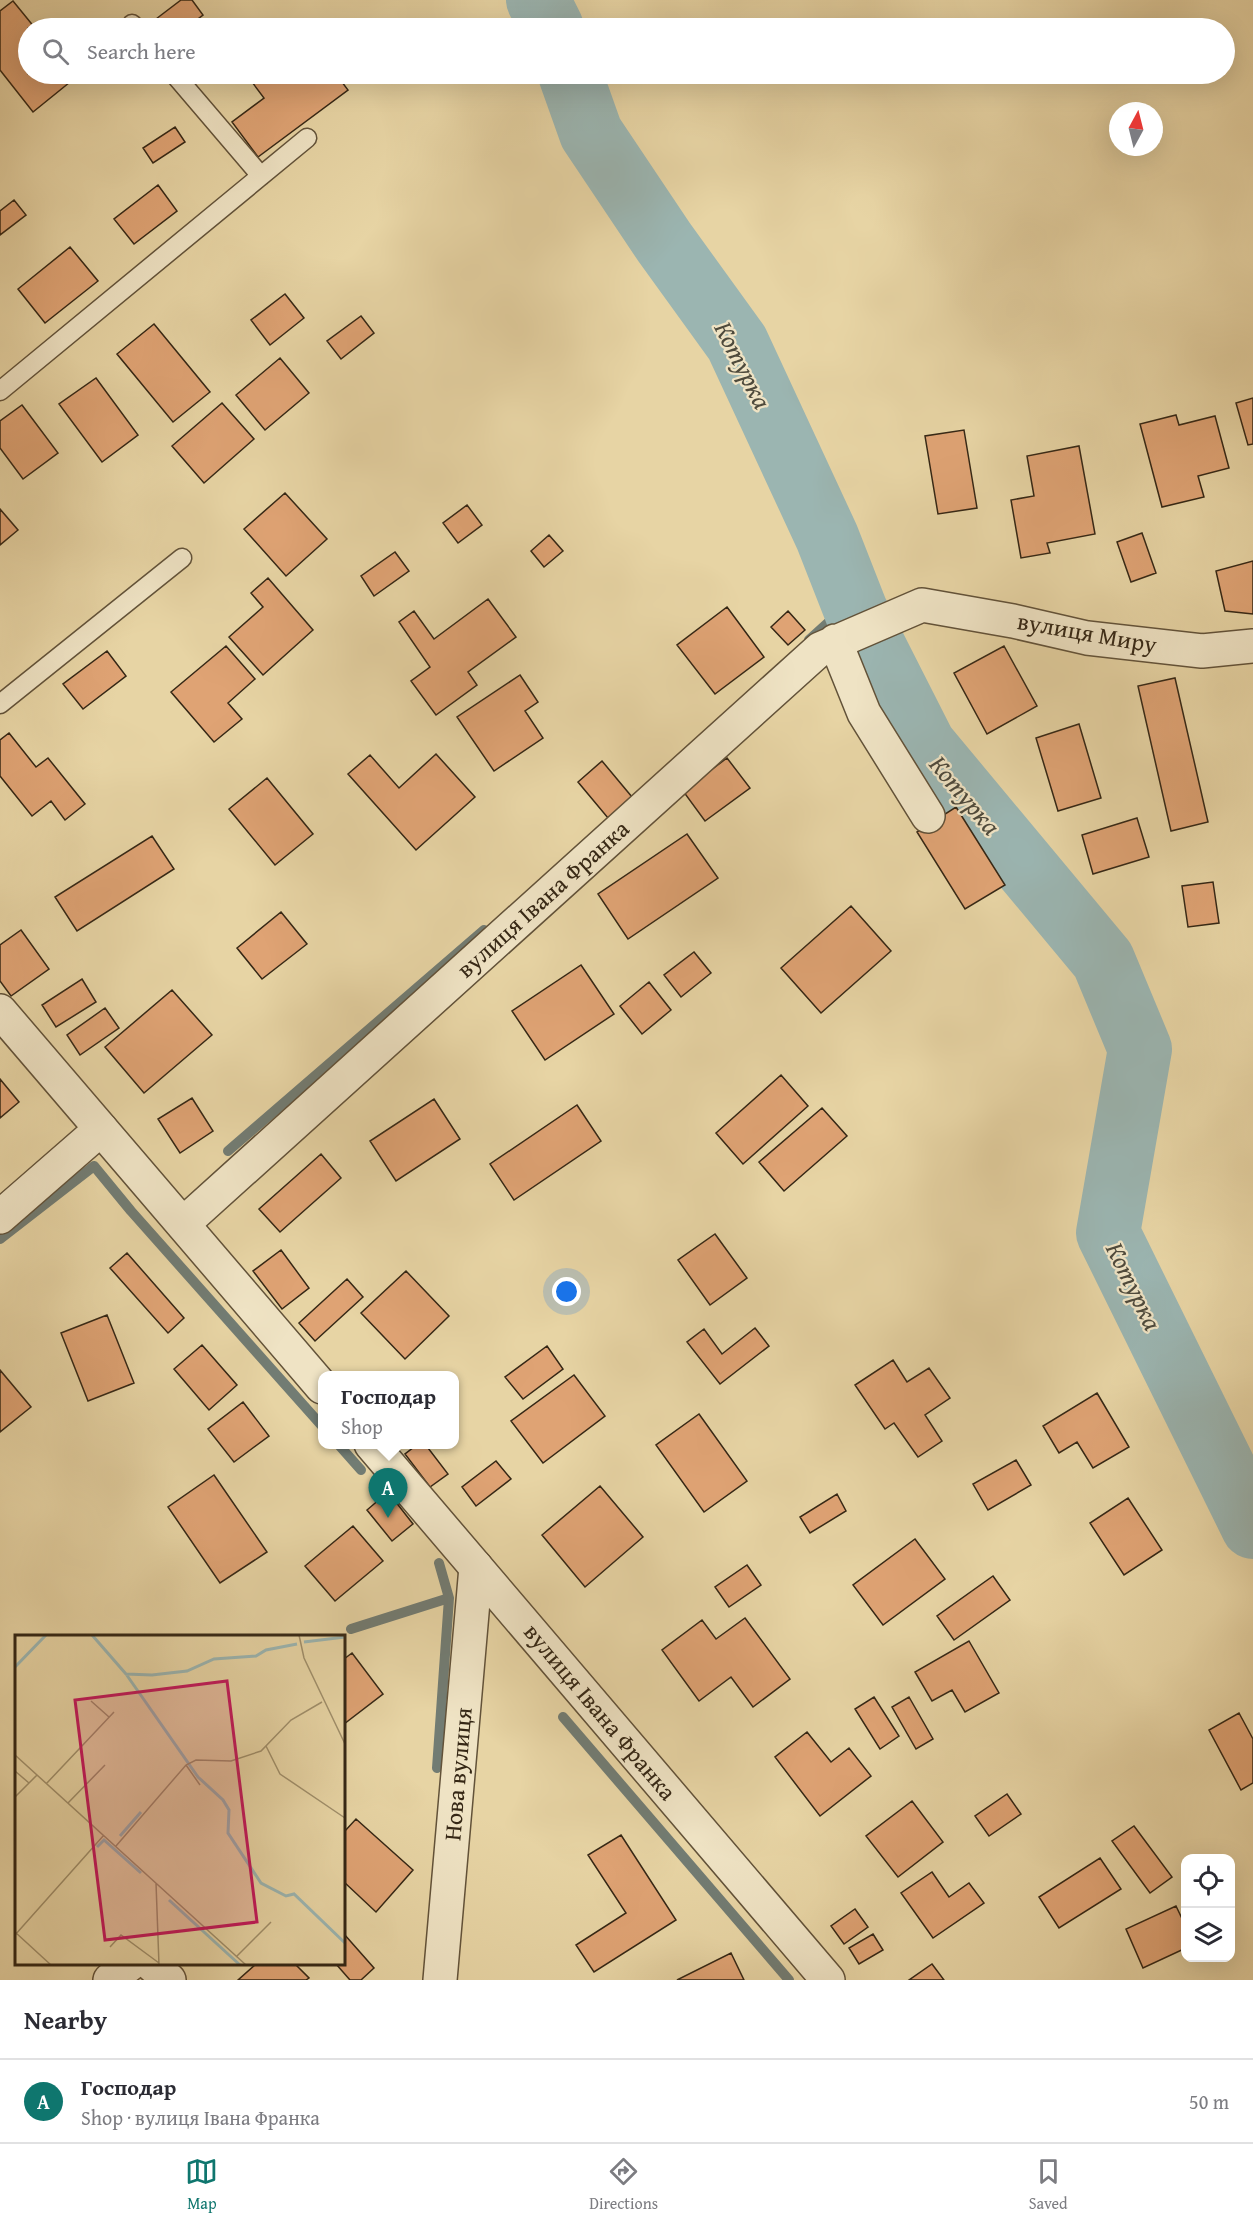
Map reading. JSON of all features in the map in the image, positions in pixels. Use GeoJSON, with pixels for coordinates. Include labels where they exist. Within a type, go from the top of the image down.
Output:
{"type":"FeatureCollection","features":[{"type":"Feature","properties":{"kind":"street","name":"вулиця Івана Франка"},"geometry":{"type":"LineString","coordinates":[[183,1224],[820,649],[922,605]]}},
{"type":"Feature","properties":{"kind":"street","name":"вулиця Миру"},"geometry":{"type":"LineString","coordinates":[[922,605],[1013,621],[1087,638],[1202,651],[1253,646]]}},
{"type":"Feature","properties":{"kind":"street"},"geometry":{"type":"LineString","coordinates":[[836,641],[864,713],[928,816]]}},
{"type":"Feature","properties":{"kind":"street"},"geometry":{"type":"LineString","coordinates":[[0,1011],[318,1382]]}},
{"type":"Feature","properties":{"kind":"street"},"geometry":{"type":"LineString","coordinates":[[0,1217],[101,1129]]}},
{"type":"Feature","properties":{"kind":"street","name":"вулиця Івана Франка"},"geometry":{"type":"LineString","coordinates":[[375,1449],[828,1980]]}},
{"type":"Feature","properties":{"kind":"street","name":"Нова вулиця"},"geometry":{"type":"LineString","coordinates":[[440,1980],[476,1567]]}},
{"type":"Feature","properties":{"kind":"street"},"geometry":{"type":"LineString","coordinates":[[110,1980],[129,1965]]}},
{"type":"Feature","properties":{"kind":"street"},"geometry":{"type":"LineString","coordinates":[[153,1965],[169,1980]]}},
{"type":"Feature","properties":{"kind":"lane"},"geometry":{"type":"LineString","coordinates":[[182,84],[261,177]]}},
{"type":"Feature","properties":{"kind":"lane"},"geometry":{"type":"LineString","coordinates":[[0,391],[307,138]]}},
{"type":"Feature","properties":{"kind":"lane"},"geometry":{"type":"LineString","coordinates":[[0,704],[182,558]]}},
{"type":"Feature","properties":{"kind":"building"},"geometry":{"type":"Polygon","coordinates":[[[181,0],[192,0],[203,15],[199,18],[157,18],[181,0]]]}},
{"type":"Feature","properties":{"kind":"building"},"geometry":{"type":"Polygon","coordinates":[[[13,1],[27,18],[18,18],[18,84],[68,84],[33,112],[0,70],[0,11],[13,1]]]}},
{"type":"Feature","properties":{"kind":"building"},"geometry":{"type":"Polygon","coordinates":[[[254,84],[344,84],[348,90],[258,157],[232,122],[264,98],[254,84]]]}},
{"type":"Feature","properties":{"kind":"building"},"geometry":{"type":"Polygon","coordinates":[[[175,127],[185,142],[153,163],[143,148],[175,127]]]}},
{"type":"Feature","properties":{"kind":"building"},"geometry":{"type":"Polygon","coordinates":[[[158,185],[177,211],[134,244],[114,219],[158,185]]]}},
{"type":"Feature","properties":{"kind":"building"},"geometry":{"type":"Polygon","coordinates":[[[14,200],[26,215],[0,235],[0,211],[14,200]]]}},
{"type":"Feature","properties":{"kind":"building"},"geometry":{"type":"Polygon","coordinates":[[[70,247],[98,281],[45,323],[18,289],[70,247]]]}},
{"type":"Feature","properties":{"kind":"building"},"geometry":{"type":"Polygon","coordinates":[[[285,294],[304,318],[270,345],[251,320],[285,294]]]}},
{"type":"Feature","properties":{"kind":"building"},"geometry":{"type":"Polygon","coordinates":[[[361,316],[374,333],[341,359],[327,341],[361,316]]]}},
{"type":"Feature","properties":{"kind":"building"},"geometry":{"type":"Polygon","coordinates":[[[154,324],[210,392],[173,422],[117,354],[154,324]]]}},
{"type":"Feature","properties":{"kind":"building"},"geometry":{"type":"Polygon","coordinates":[[[280,358],[309,393],[265,430],[236,395],[280,358]]]}},
{"type":"Feature","properties":{"kind":"building"},"geometry":{"type":"Polygon","coordinates":[[[96,378],[138,435],[102,462],[59,404],[96,378]]]}},
{"type":"Feature","properties":{"kind":"building"},"geometry":{"type":"Polygon","coordinates":[[[1253,398],[1253,444],[1248,445],[1236,403],[1253,398]]]}},
{"type":"Feature","properties":{"kind":"building"},"geometry":{"type":"Polygon","coordinates":[[[222,403],[254,439],[204,483],[172,446],[222,403]]]}},
{"type":"Feature","properties":{"kind":"building"},"geometry":{"type":"Polygon","coordinates":[[[22,405],[58,453],[23,479],[0,448],[0,421],[22,405]]]}},
{"type":"Feature","properties":{"kind":"building"},"geometry":{"type":"Polygon","coordinates":[[[1176,415],[1179,425],[1215,416],[1229,468],[1198,476],[1204,497],[1162,507],[1140,424],[1176,415]]]}},
{"type":"Feature","properties":{"kind":"building"},"geometry":{"type":"Polygon","coordinates":[[[964,430],[977,508],[938,514],[925,436],[964,430]]]}},
{"type":"Feature","properties":{"kind":"building"},"geometry":{"type":"Polygon","coordinates":[[[1079,446],[1095,534],[1047,543],[1050,553],[1021,558],[1011,500],[1034,496],[1027,456],[1079,446]]]}},
{"type":"Feature","properties":{"kind":"building"},"geometry":{"type":"Polygon","coordinates":[[[285,493],[327,539],[286,576],[244,529],[285,493]]]}},
{"type":"Feature","properties":{"kind":"building"},"geometry":{"type":"Polygon","coordinates":[[[467,505],[482,525],[458,543],[443,523],[467,505]]]}},
{"type":"Feature","properties":{"kind":"building"},"geometry":{"type":"Polygon","coordinates":[[[0,509],[18,530],[0,545],[0,509]]]}},
{"type":"Feature","properties":{"kind":"building"},"geometry":{"type":"Polygon","coordinates":[[[1142,533],[1156,573],[1131,582],[1117,542],[1142,533]]]}},
{"type":"Feature","properties":{"kind":"building"},"geometry":{"type":"Polygon","coordinates":[[[549,535],[563,551],[544,567],[531,551],[549,535]]]}},
{"type":"Feature","properties":{"kind":"building"},"geometry":{"type":"Polygon","coordinates":[[[395,552],[409,571],[374,596],[361,576],[395,552]]]}},
{"type":"Feature","properties":{"kind":"building"},"geometry":{"type":"Polygon","coordinates":[[[1253,561],[1253,614],[1225,611],[1216,571],[1253,561]]]}},
{"type":"Feature","properties":{"kind":"building"},"geometry":{"type":"Polygon","coordinates":[[[268,578],[313,630],[263,675],[229,637],[263,607],[251,593],[268,578]]]}},
{"type":"Feature","properties":{"kind":"building"},"geometry":{"type":"Polygon","coordinates":[[[488,599],[516,637],[468,672],[477,685],[436,715],[411,681],[430,667],[399,622],[414,611],[434,639],[488,599]]]}},
{"type":"Feature","properties":{"kind":"building"},"geometry":{"type":"Polygon","coordinates":[[[727,607],[764,657],[715,694],[677,645],[727,607]]]}},
{"type":"Feature","properties":{"kind":"building"},"geometry":{"type":"Polygon","coordinates":[[[788,611],[805,630],[788,645],[771,627],[788,611]]]}},
{"type":"Feature","properties":{"kind":"building"},"geometry":{"type":"Polygon","coordinates":[[[226,646],[255,679],[228,703],[242,719],[214,742],[171,692],[226,646]]]}},
{"type":"Feature","properties":{"kind":"building"},"geometry":{"type":"Polygon","coordinates":[[[1004,646],[1037,706],[987,734],[954,673],[1004,646]]]}},
{"type":"Feature","properties":{"kind":"building"},"geometry":{"type":"Polygon","coordinates":[[[107,651],[126,676],[83,709],[63,684],[107,651]]]}},
{"type":"Feature","properties":{"kind":"building"},"geometry":{"type":"Polygon","coordinates":[[[520,675],[538,702],[525,711],[543,738],[494,771],[457,717],[520,675]]]}},
{"type":"Feature","properties":{"kind":"building"},"geometry":{"type":"Polygon","coordinates":[[[1175,678],[1208,822],[1171,831],[1138,686],[1175,678]]]}},
{"type":"Feature","properties":{"kind":"building"},"geometry":{"type":"Polygon","coordinates":[[[1079,724],[1101,798],[1058,811],[1036,738],[1079,724]]]}},
{"type":"Feature","properties":{"kind":"building"},"geometry":{"type":"Polygon","coordinates":[[[9,733],[36,767],[48,758],[85,804],[65,820],[51,801],[32,816],[0,776],[0,740],[9,733]]]}},
{"type":"Feature","properties":{"kind":"building"},"geometry":{"type":"Polygon","coordinates":[[[436,754],[475,797],[416,850],[348,774],[370,755],[399,788],[436,754]]]}},
{"type":"Feature","properties":{"kind":"building"},"geometry":{"type":"Polygon","coordinates":[[[727,758],[750,788],[705,821],[683,791],[727,758]]]}},
{"type":"Feature","properties":{"kind":"building"},"geometry":{"type":"Polygon","coordinates":[[[602,761],[632,797],[608,818],[578,782],[602,761]]]}},
{"type":"Feature","properties":{"kind":"building"},"geometry":{"type":"Polygon","coordinates":[[[267,778],[313,834],[275,865],[229,809],[267,778]]]}},
{"type":"Feature","properties":{"kind":"building"},"geometry":{"type":"Polygon","coordinates":[[[956,807],[1005,885],[965,909],[917,832],[956,807]]]}},
{"type":"Feature","properties":{"kind":"building"},"geometry":{"type":"Polygon","coordinates":[[[1137,818],[1149,857],[1093,874],[1082,835],[1137,818]]]}},
{"type":"Feature","properties":{"kind":"building"},"geometry":{"type":"Polygon","coordinates":[[[687,834],[718,878],[628,939],[598,894],[687,834]]]}},
{"type":"Feature","properties":{"kind":"building"},"geometry":{"type":"Polygon","coordinates":[[[152,836],[174,869],[77,931],[55,897],[152,836]]]}},
{"type":"Feature","properties":{"kind":"building"},"geometry":{"type":"Polygon","coordinates":[[[1213,882],[1219,923],[1188,927],[1182,886],[1213,882]]]}},
{"type":"Feature","properties":{"kind":"building"},"geometry":{"type":"Polygon","coordinates":[[[851,906],[891,951],[821,1013],[781,968],[851,906]]]}},
{"type":"Feature","properties":{"kind":"building"},"geometry":{"type":"Polygon","coordinates":[[[281,912],[307,944],[262,979],[237,948],[281,912]]]}},
{"type":"Feature","properties":{"kind":"building"},"geometry":{"type":"Polygon","coordinates":[[[21,930],[49,969],[11,996],[0,981],[0,945],[21,930]]]}},
{"type":"Feature","properties":{"kind":"building"},"geometry":{"type":"Polygon","coordinates":[[[694,952],[711,973],[681,997],[664,975],[694,952]]]}},
{"type":"Feature","properties":{"kind":"building"},"geometry":{"type":"Polygon","coordinates":[[[581,965],[614,1014],[545,1060],[512,1011],[581,965]]]}},
{"type":"Feature","properties":{"kind":"building"},"geometry":{"type":"Polygon","coordinates":[[[82,979],[96,1002],[56,1027],[42,1005],[82,979]]]}},
{"type":"Feature","properties":{"kind":"building"},"geometry":{"type":"Polygon","coordinates":[[[649,982],[671,1010],[642,1034],[620,1006],[649,982]]]}},
{"type":"Feature","properties":{"kind":"building"},"geometry":{"type":"Polygon","coordinates":[[[172,990],[212,1035],[144,1093],[105,1047],[172,990]]]}},
{"type":"Feature","properties":{"kind":"building"},"geometry":{"type":"Polygon","coordinates":[[[105,1008],[119,1028],[80,1055],[67,1035],[105,1008]]]}},
{"type":"Feature","properties":{"kind":"building"},"geometry":{"type":"Polygon","coordinates":[[[781,1075],[808,1106],[743,1164],[716,1133],[781,1075]]]}},
{"type":"Feature","properties":{"kind":"building"},"geometry":{"type":"Polygon","coordinates":[[[0,1079],[19,1102],[0,1118],[0,1079]]]}},
{"type":"Feature","properties":{"kind":"building"},"geometry":{"type":"Polygon","coordinates":[[[192,1098],[213,1131],[180,1153],[158,1119],[192,1098]]]}},
{"type":"Feature","properties":{"kind":"building"},"geometry":{"type":"Polygon","coordinates":[[[434,1099],[460,1139],[396,1181],[370,1141],[434,1099]]]}},
{"type":"Feature","properties":{"kind":"building"},"geometry":{"type":"Polygon","coordinates":[[[577,1105],[601,1141],[514,1200],[490,1164],[577,1105]]]}},
{"type":"Feature","properties":{"kind":"building"},"geometry":{"type":"Polygon","coordinates":[[[822,1108],[847,1136],[784,1191],[759,1162],[822,1108]]]}},
{"type":"Feature","properties":{"kind":"building"},"geometry":{"type":"Polygon","coordinates":[[[321,1154],[341,1178],[280,1232],[259,1209],[321,1154]]]}},
{"type":"Feature","properties":{"kind":"building"},"geometry":{"type":"Polygon","coordinates":[[[715,1234],[747,1278],[710,1305],[678,1260],[715,1234]]]}},
{"type":"Feature","properties":{"kind":"building"},"geometry":{"type":"Polygon","coordinates":[[[281,1250],[309,1288],[282,1309],[253,1271],[281,1250]]]}},
{"type":"Feature","properties":{"kind":"building"},"geometry":{"type":"Polygon","coordinates":[[[127,1253],[184,1318],[168,1333],[110,1268],[127,1253]]]}},
{"type":"Feature","properties":{"kind":"building"},"geometry":{"type":"Polygon","coordinates":[[[406,1271],[449,1316],[405,1359],[361,1313],[406,1271]]]}},
{"type":"Feature","properties":{"kind":"building"},"geometry":{"type":"Polygon","coordinates":[[[347,1279],[363,1297],[315,1341],[299,1323],[347,1279]]]}},
{"type":"Feature","properties":{"kind":"building"},"geometry":{"type":"Polygon","coordinates":[[[107,1315],[134,1383],[88,1401],[61,1333],[107,1315]]]}},
{"type":"Feature","properties":{"kind":"building"},"geometry":{"type":"Polygon","coordinates":[[[755,1328],[769,1346],[720,1384],[687,1342],[704,1329],[722,1354],[755,1328]]]}},
{"type":"Feature","properties":{"kind":"building"},"geometry":{"type":"Polygon","coordinates":[[[202,1345],[237,1385],[209,1410],[174,1369],[202,1345]]]}},
{"type":"Feature","properties":{"kind":"building"},"geometry":{"type":"Polygon","coordinates":[[[547,1346],[563,1369],[523,1399],[505,1377],[547,1346]]]}},
{"type":"Feature","properties":{"kind":"building"},"geometry":{"type":"Polygon","coordinates":[[[893,1360],[907,1382],[929,1368],[950,1398],[925,1415],[942,1441],[918,1457],[894,1423],[885,1429],[855,1385],[893,1360]]]}},
{"type":"Feature","properties":{"kind":"building"},"geometry":{"type":"Polygon","coordinates":[[[0,1370],[31,1407],[0,1432],[0,1370]]]}},
{"type":"Feature","properties":{"kind":"building"},"geometry":{"type":"Polygon","coordinates":[[[574,1375],[605,1416],[543,1463],[511,1421],[574,1375]]]}},
{"type":"Feature","properties":{"kind":"building"},"geometry":{"type":"Polygon","coordinates":[[[1097,1393],[1129,1447],[1093,1468],[1077,1442],[1059,1453],[1043,1426],[1097,1393]]]}},
{"type":"Feature","properties":{"kind":"building"},"geometry":{"type":"Polygon","coordinates":[[[243,1402],[269,1436],[234,1462],[208,1429],[243,1402]]]}},
{"type":"Feature","properties":{"kind":"building"},"geometry":{"type":"Polygon","coordinates":[[[699,1414],[747,1481],[704,1512],[656,1445],[699,1414]]]}},
{"type":"Feature","properties":{"kind":"building"},"geometry":{"type":"Polygon","coordinates":[[[412,1449],[429,1449],[448,1474],[430,1487],[405,1454],[412,1449]]]}},
{"type":"Feature","properties":{"kind":"building"},"geometry":{"type":"Polygon","coordinates":[[[1016,1460],[1031,1485],[988,1510],[973,1484],[1016,1460]]]}},
{"type":"Feature","properties":{"kind":"building"},"geometry":{"type":"Polygon","coordinates":[[[496,1461],[511,1479],[476,1506],[462,1487],[496,1461]]]}},
{"type":"Feature","properties":{"kind":"building"},"geometry":{"type":"Polygon","coordinates":[[[214,1475],[267,1552],[220,1583],[168,1507],[214,1475]]]}},
{"type":"Feature","properties":{"kind":"building"},"geometry":{"type":"Polygon","coordinates":[[[600,1486],[643,1537],[585,1587],[542,1535],[600,1486]]]}},
{"type":"Feature","properties":{"kind":"building"},"geometry":{"type":"Polygon","coordinates":[[[388,1492],[413,1524],[392,1541],[367,1510],[388,1492]]]}},
{"type":"Feature","properties":{"kind":"building"},"geometry":{"type":"Polygon","coordinates":[[[837,1494],[846,1511],[810,1533],[800,1517],[837,1494]]]}},
{"type":"Feature","properties":{"kind":"building"},"geometry":{"type":"Polygon","coordinates":[[[1128,1498],[1162,1550],[1124,1575],[1090,1523],[1128,1498]]]}},
{"type":"Feature","properties":{"kind":"building"},"geometry":{"type":"Polygon","coordinates":[[[353,1526],[383,1561],[335,1601],[305,1566],[353,1526]]]}},
{"type":"Feature","properties":{"kind":"building"},"geometry":{"type":"Polygon","coordinates":[[[915,1539],[945,1579],[883,1625],[853,1585],[915,1539]]]}},
{"type":"Feature","properties":{"kind":"building"},"geometry":{"type":"Polygon","coordinates":[[[747,1565],[761,1585],[729,1607],[715,1587],[747,1565]]]}},
{"type":"Feature","properties":{"kind":"building"},"geometry":{"type":"Polygon","coordinates":[[[993,1576],[1010,1600],[954,1640],[937,1616],[993,1576]]]}},
{"type":"Feature","properties":{"kind":"building"},"geometry":{"type":"Polygon","coordinates":[[[745,1618],[790,1679],[753,1707],[731,1677],[699,1701],[662,1650],[702,1620],[716,1639],[745,1618]]]}},
{"type":"Feature","properties":{"kind":"building"},"geometry":{"type":"Polygon","coordinates":[[[969,1641],[999,1693],[965,1712],[952,1690],[932,1701],[915,1672],[969,1641]]]}},
{"type":"Feature","properties":{"kind":"building"},"geometry":{"type":"Polygon","coordinates":[[[352,1653],[383,1694],[345,1723],[345,1658],[352,1653]]]}},
{"type":"Feature","properties":{"kind":"building"},"geometry":{"type":"Polygon","coordinates":[[[874,1697],[899,1736],[880,1749],[855,1709],[874,1697]]]}},
{"type":"Feature","properties":{"kind":"building"},"geometry":{"type":"Polygon","coordinates":[[[909,1697],[933,1739],[916,1749],[892,1707],[909,1697]]]}},
{"type":"Feature","properties":{"kind":"building"},"geometry":{"type":"Polygon","coordinates":[[[1239,1713],[1253,1739],[1253,1783],[1241,1790],[1209,1730],[1239,1713]]]}},
{"type":"Feature","properties":{"kind":"building"},"geometry":{"type":"Polygon","coordinates":[[[807,1732],[831,1762],[849,1748],[871,1776],[820,1816],[775,1757],[807,1732]]]}},
{"type":"Feature","properties":{"kind":"building"},"geometry":{"type":"Polygon","coordinates":[[[1007,1794],[1021,1814],[989,1836],[975,1816],[1007,1794]]]}},
{"type":"Feature","properties":{"kind":"building"},"geometry":{"type":"Polygon","coordinates":[[[912,1801],[943,1842],[898,1877],[866,1836],[912,1801]]]}},
{"type":"Feature","properties":{"kind":"building"},"geometry":{"type":"Polygon","coordinates":[[[356,1819],[413,1870],[376,1912],[345,1883],[345,1831],[356,1819]]]}},
{"type":"Feature","properties":{"kind":"building"},"geometry":{"type":"Polygon","coordinates":[[[1134,1826],[1172,1877],[1150,1893],[1112,1841],[1134,1826]]]}},
{"type":"Feature","properties":{"kind":"building"},"geometry":{"type":"Polygon","coordinates":[[[621,1835],[676,1920],[594,1972],[576,1945],[626,1913],[588,1855],[621,1835]]]}},
{"type":"Feature","properties":{"kind":"building"},"geometry":{"type":"Polygon","coordinates":[[[1100,1858],[1121,1889],[1059,1928],[1039,1897],[1100,1858]]]}},
{"type":"Feature","properties":{"kind":"building"},"geometry":{"type":"Polygon","coordinates":[[[932,1872],[949,1897],[969,1883],[984,1903],[933,1938],[901,1893],[932,1872]]]}},
{"type":"Feature","properties":{"kind":"building"},"geometry":{"type":"Polygon","coordinates":[[[1176,1906],[1181,1916],[1181,1950],[1143,1968],[1126,1929],[1176,1906]]]}},
{"type":"Feature","properties":{"kind":"building"},"geometry":{"type":"Polygon","coordinates":[[[855,1909],[868,1927],[844,1944],[831,1926],[855,1909]]]}},
{"type":"Feature","properties":{"kind":"building"},"geometry":{"type":"Polygon","coordinates":[[[873,1934],[883,1950],[859,1964],[849,1948],[873,1934]]]}},
{"type":"Feature","properties":{"kind":"building"},"geometry":{"type":"Polygon","coordinates":[[[345,1935],[374,1968],[361,1980],[350,1980],[337,1965],[345,1965],[345,1935]]]}},
{"type":"Feature","properties":{"kind":"building"},"geometry":{"type":"Polygon","coordinates":[[[731,1953],[744,1980],[677,1980],[731,1953]]]}},
{"type":"Feature","properties":{"kind":"building"},"geometry":{"type":"Polygon","coordinates":[[[932,1964],[944,1980],[909,1980],[932,1964]]]}},
{"type":"Feature","properties":{"kind":"building"},"geometry":{"type":"Polygon","coordinates":[[[255,1965],[296,1965],[309,1978],[306,1980],[238,1980],[255,1965]]]}},
{"type":"Feature","properties":{"kind":"waterway","name":"Котурка"},"geometry":{"type":"LineString","coordinates":[[538,0],[547,18]]}},
{"type":"Feature","properties":{"kind":"waterway","name":"Котурка"},"geometry":{"type":"LineString","coordinates":[[574,84],[591,133],[664,242],[737,343],[827,537],[856,611],[924,745],[1103,960],[1140,1049],[1108,1233],[1253,1527]]}},
{"type":"Feature","properties":{"kind":"waterway"},"geometry":{"type":"LineString","coordinates":[[809,640],[830,621]]}},
{"type":"Feature","properties":{"kind":"waterway"},"geometry":{"type":"LineString","coordinates":[[228,1151],[484,930]]}},
{"type":"Feature","properties":{"kind":"waterway"},"geometry":{"type":"LineString","coordinates":[[0,1239],[94,1166],[131,1211],[318,1421]]}},
{"type":"Feature","properties":{"kind":"waterway"},"geometry":{"type":"LineString","coordinates":[[342,1449],[361,1470]]}},
{"type":"Feature","properties":{"kind":"waterway"},"geometry":{"type":"LineString","coordinates":[[437,1768],[449,1598],[439,1563]]}},
{"type":"Feature","properties":{"kind":"waterway"},"geometry":{"type":"LineString","coordinates":[[351,1629],[449,1598]]}},
{"type":"Feature","properties":{"kind":"waterway"},"geometry":{"type":"LineString","coordinates":[[563,1717],[789,1980]]}},
{"type":"Feature","properties":{"kind":"place","name":"Господар"},"geometry":{"type":"Point","coordinates":[388,1518]}}]}
